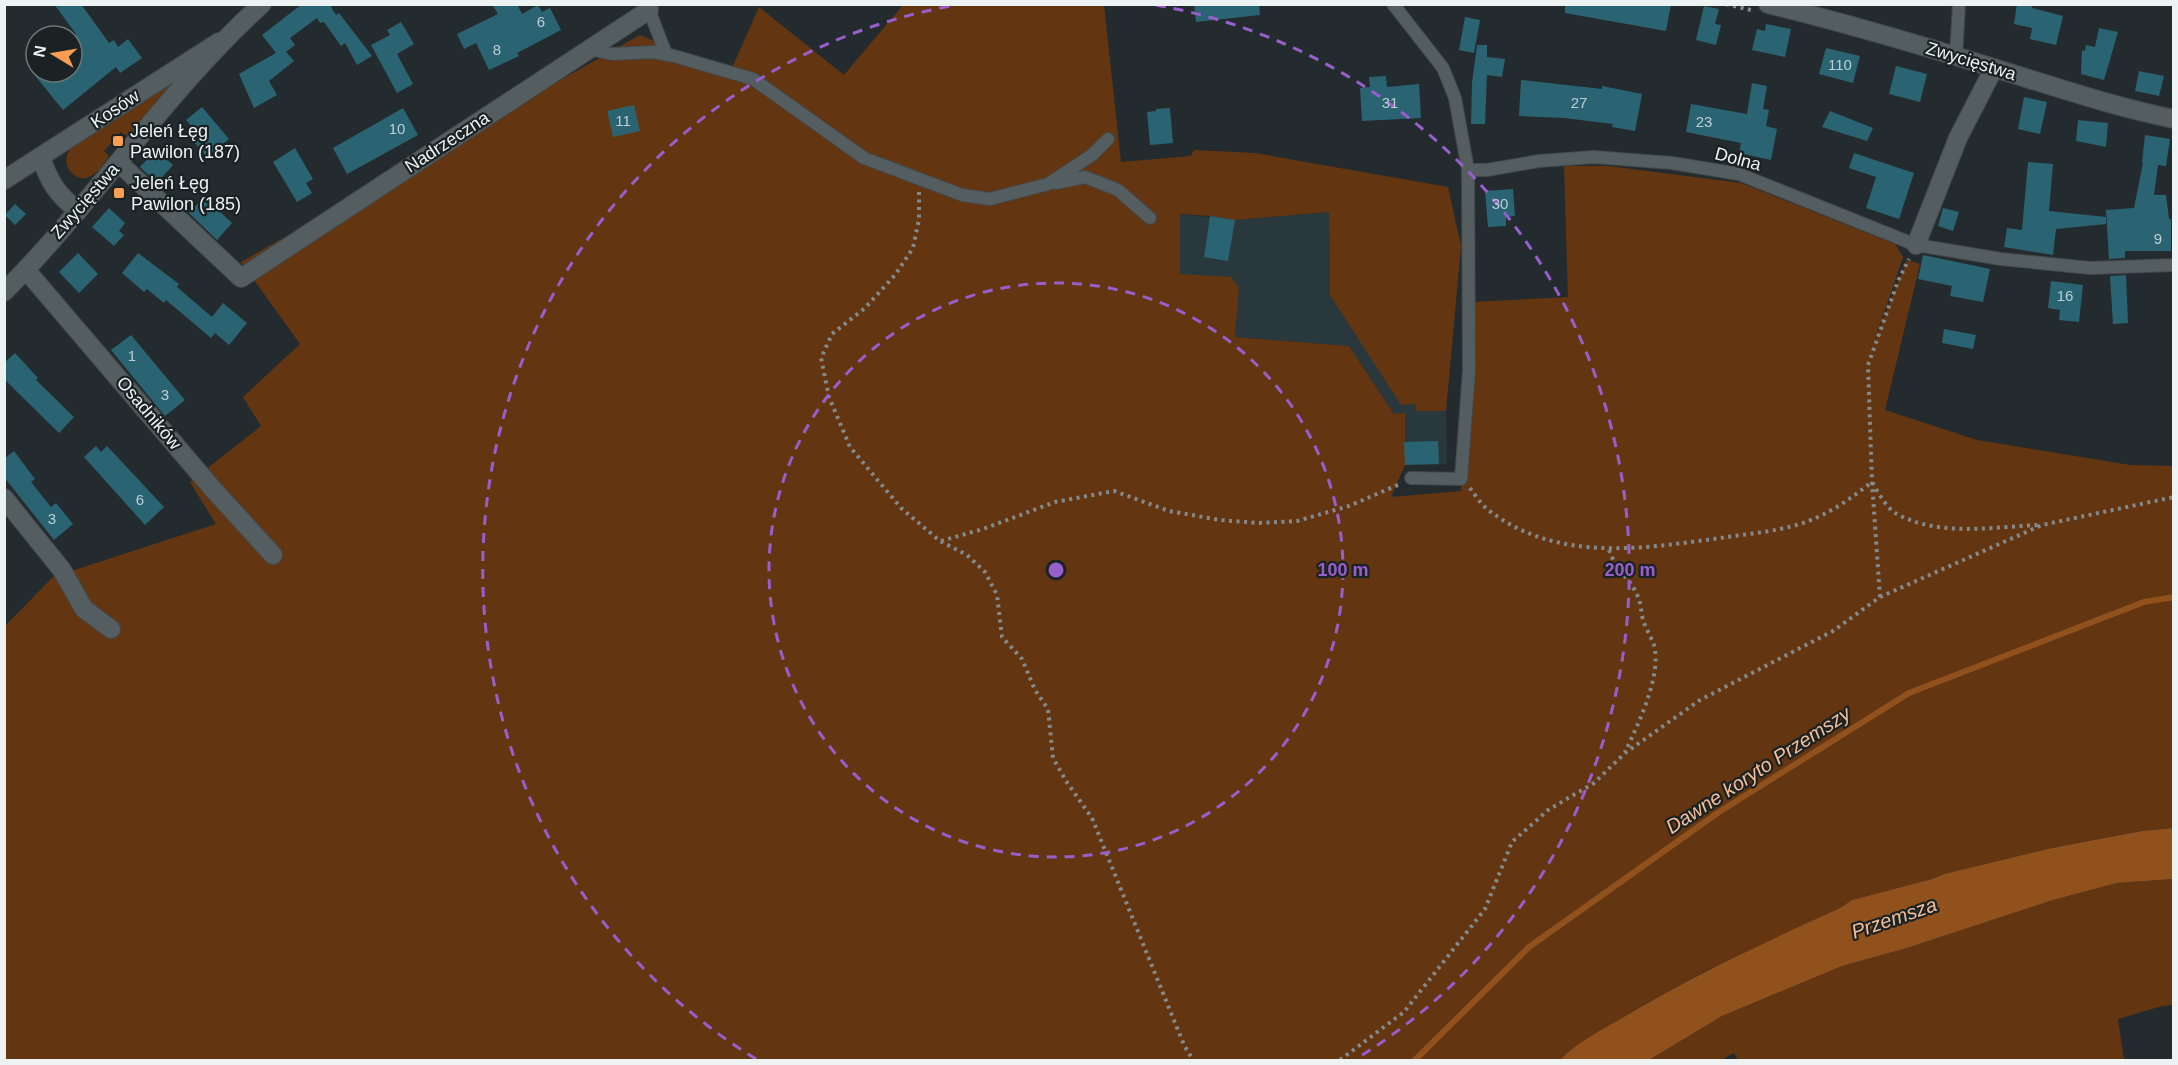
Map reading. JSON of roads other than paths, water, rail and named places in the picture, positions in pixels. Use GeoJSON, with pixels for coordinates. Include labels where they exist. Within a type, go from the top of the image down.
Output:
{"type":"FeatureCollection","features":[{"type":"Feature","properties":{"kind":"street","name":"Zwycięstwa"},"geometry":{"type":"LineString","coordinates":[[4,292],[26,270],[226,37],[262,4]]}},
{"type":"Feature","properties":{"kind":"street","name":"Zwycięstwa"},"geometry":{"type":"LineString","coordinates":[[1768,4],[1860,27],[2142,112],[2174,119]]}},
{"type":"Feature","properties":{"kind":"street","name":"Nadrzeczna"},"geometry":{"type":"LineString","coordinates":[[119,163],[241,278],[589,49],[648,7]]}},
{"type":"Feature","properties":{"kind":"street","name":"Kosów"},"geometry":{"type":"LineString","coordinates":[[4,180],[226,37]]}},
{"type":"Feature","properties":{"kind":"street"},"geometry":{"type":"LineString","coordinates":[[1916,245],[1958,138],[1994,68]]}},
{"type":"Feature","properties":{"kind":"street"},"geometry":{"type":"LineString","coordinates":[[41,158],[48,180],[60,196],[78,210]]}},
{"type":"Feature","properties":{"kind":"street","name":"Osadników"},"geometry":{"type":"LineString","coordinates":[[26,270],[212,488],[273,555]]}},
{"type":"Feature","properties":{"kind":"street"},"geometry":{"type":"LineString","coordinates":[[4,498],[62,570],[84,609],[111,629]]}},
{"type":"Feature","properties":{"kind":"lane"},"geometry":{"type":"LineString","coordinates":[[1394,4],[1443,68],[1455,98],[1468,170],[1469,370],[1461,479],[1411,478]]}},
{"type":"Feature","properties":{"kind":"lane"},"geometry":{"type":"LineString","coordinates":[[1956,57],[1959,4]]}},
{"type":"Feature","properties":{"kind":"lane"},"geometry":{"type":"LineString","coordinates":[[648,7],[666,54]]}},
{"type":"Feature","properties":{"kind":"lane"},"geometry":{"type":"LineString","coordinates":[[589,49],[612,54],[653,52],[666,54],[753,79],[864,158],[962,195],[990,199],[1085,177],[1118,190],[1150,218]]}},
{"type":"Feature","properties":{"kind":"lane"},"geometry":{"type":"LineString","coordinates":[[1048,184],[1092,155],[1108,139]]}},
{"type":"Feature","properties":{"kind":"lane","name":"Dolna"},"geometry":{"type":"LineString","coordinates":[[1468,170],[1486,170],[1539,161],[1594,156],[1672,163],[1739,174],[1916,245],[2001,259],[2091,268],[2174,265]]}},
{"type":"Feature","properties":{"kind":"water","name":"Przemsza"},"geometry":{"type":"Polygon","coordinates":[[[2173,828],[2173,879],[2117,883],[2053,900],[1907,948],[1842,966],[1722,1016],[1649,1060],[1560,1060],[1590,1037],[1676,987],[1840,908],[1852,900],[1944,874],[2052,848],[2142,831],[2173,828]]]}},
{"type":"Feature","properties":{"kind":"waterway","name":"Dawne koryto Przemszy"},"geometry":{"type":"LineString","coordinates":[[1415,1060],[1529,947],[1719,812],[1909,693],[2144,602],[2174,597]]}},
{"type":"Feature","properties":{"kind":"place","name":"Jeleń Łęg Pawilon (187)"},"geometry":{"type":"Point","coordinates":[118,141]}},
{"type":"Feature","properties":{"kind":"place","name":"Jeleń Łęg Pawilon (185)"},"geometry":{"type":"Point","coordinates":[119,193]}}]}
